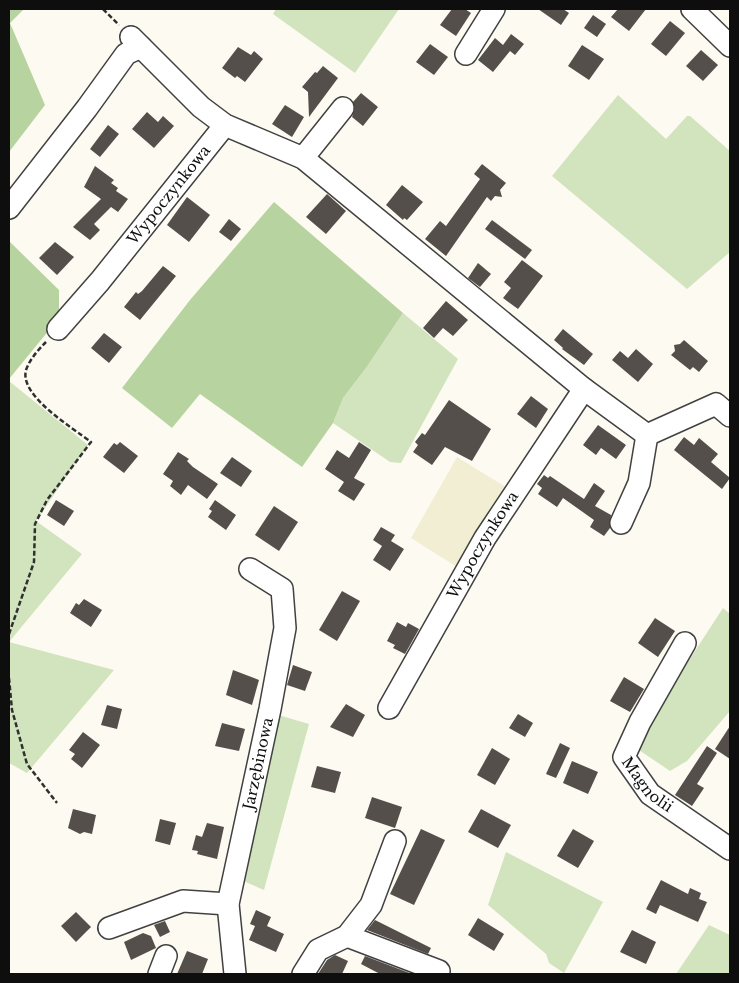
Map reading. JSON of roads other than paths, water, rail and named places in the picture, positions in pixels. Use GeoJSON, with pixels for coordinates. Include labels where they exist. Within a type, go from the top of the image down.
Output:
{"type":"FeatureCollection","features":[{"type":"Feature","properties":{"kind":"street"},"geometry":{"type":"LineString","coordinates":[[466,54],[494,9]]}},
{"type":"Feature","properties":{"kind":"street"},"geometry":{"type":"LineString","coordinates":[[692,9],[730,46]]}},
{"type":"Feature","properties":{"kind":"street"},"geometry":{"type":"LineString","coordinates":[[9,208],[136,42],[201,108],[224,125],[303,158],[584,389],[647,435]]}},
{"type":"Feature","properties":{"kind":"street"},"geometry":{"type":"LineString","coordinates":[[303,158],[343,108]]}},
{"type":"Feature","properties":{"kind":"street","name":"Wypoczynkowa"},"geometry":{"type":"LineString","coordinates":[[58,329],[100,281],[224,125]]}},
{"type":"Feature","properties":{"kind":"street","name":"Wypoczynkowa"},"geometry":{"type":"LineString","coordinates":[[389,708],[485,538],[584,389]]}},
{"type":"Feature","properties":{"kind":"street"},"geometry":{"type":"LineString","coordinates":[[647,435],[716,404],[730,416]]}},
{"type":"Feature","properties":{"kind":"street"},"geometry":{"type":"LineString","coordinates":[[621,523],[639,483],[647,435]]}},
{"type":"Feature","properties":{"kind":"street","name":"Jarzębinowa"},"geometry":{"type":"LineString","coordinates":[[235,974],[228,904],[270,709],[285,628],[282,589],[250,569]]}},
{"type":"Feature","properties":{"kind":"street","name":"Magnolii"},"geometry":{"type":"LineString","coordinates":[[685,643],[640,722],[624,757],[650,794],[730,848]]}},
{"type":"Feature","properties":{"kind":"street"},"geometry":{"type":"LineString","coordinates":[[303,974],[318,950],[347,936],[371,906],[395,841]]}},
{"type":"Feature","properties":{"kind":"street"},"geometry":{"type":"LineString","coordinates":[[109,928],[183,901],[228,904]]}},
{"type":"Feature","properties":{"kind":"street"},"geometry":{"type":"LineString","coordinates":[[347,936],[439,971]]}}]}
